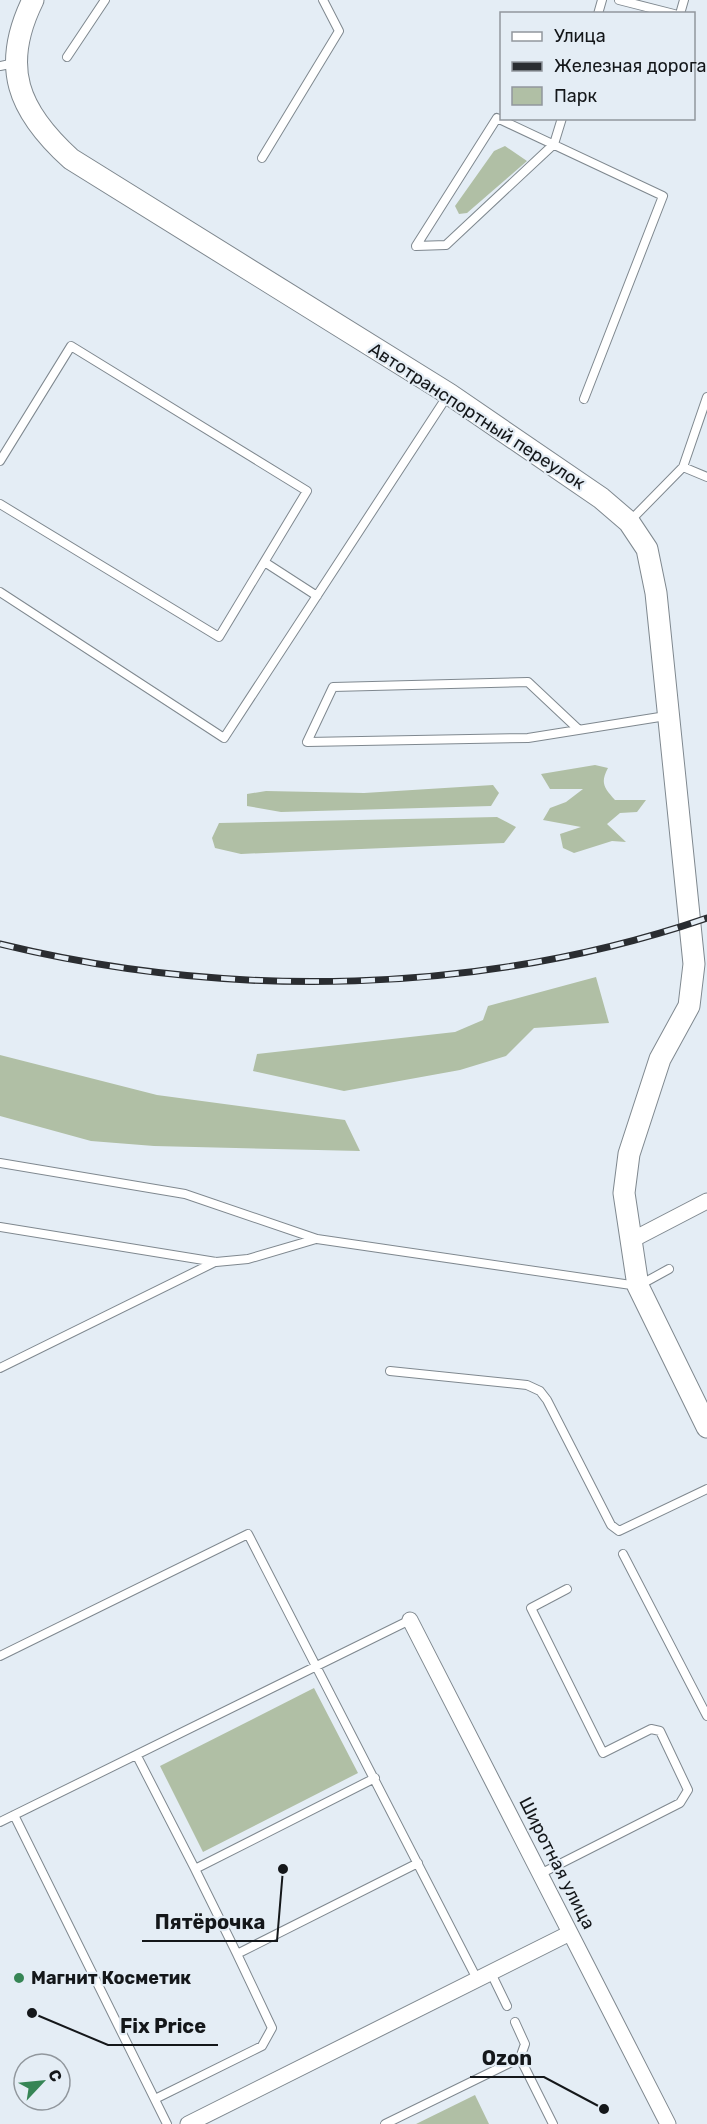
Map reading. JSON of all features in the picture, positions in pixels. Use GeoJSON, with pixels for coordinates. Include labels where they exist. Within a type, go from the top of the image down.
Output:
{"type":"FeatureCollection","features":[{"type":"Feature","properties":{"kind":"main road"},"geometry":{"type":"LineString","coordinates":[[5,65],[18,23],[29,2]]}},
{"type":"Feature","properties":{"kind":"main road","name":"Автотранспортный переулок"},"geometry":{"type":"LineString","coordinates":[[5,65],[24,107],[44,135],[71,159],[449,394],[601,498],[629,522],[647,549],[656,593],[694,964],[689,1006],[660,1059],[629,1154],[624,1193],[638,1286],[707,1426]]}},
{"type":"Feature","properties":{"kind":"street"},"geometry":{"type":"LineString","coordinates":[[630,1241],[707,1201]]}},
{"type":"Feature","properties":{"kind":"street","name":"Широтная улица"},"geometry":{"type":"LineString","coordinates":[[410,1620],[668,2124]]}},
{"type":"Feature","properties":{"kind":"street"},"geometry":{"type":"LineString","coordinates":[[188,2124],[570,1933]]}},
{"type":"Feature","properties":{"kind":"lane"},"geometry":{"type":"LineString","coordinates":[[67,57],[105,0]]}},
{"type":"Feature","properties":{"kind":"lane"},"geometry":{"type":"LineString","coordinates":[[262,158],[339,31],[323,0]]}},
{"type":"Feature","properties":{"kind":"lane"},"geometry":{"type":"LineString","coordinates":[[620,0],[666,12]]}},
{"type":"Feature","properties":{"kind":"lane"},"geometry":{"type":"LineString","coordinates":[[500,119],[497,118],[416,246],[446,245],[554,144],[561,120]]}},
{"type":"Feature","properties":{"kind":"lane"},"geometry":{"type":"LineString","coordinates":[[501,120],[663,196],[584,399]]}},
{"type":"Feature","properties":{"kind":"lane"},"geometry":{"type":"LineString","coordinates":[[0,461],[71,346],[307,491],[266,563],[219,637],[0,504]]}},
{"type":"Feature","properties":{"kind":"lane"},"geometry":{"type":"LineString","coordinates":[[0,592],[224,738],[449,394]]}},
{"type":"Feature","properties":{"kind":"lane"},"geometry":{"type":"LineString","coordinates":[[629,522],[682,467],[707,397]]}},
{"type":"Feature","properties":{"kind":"lane"},"geometry":{"type":"LineString","coordinates":[[682,467],[707,477]]}},
{"type":"Feature","properties":{"kind":"lane"},"geometry":{"type":"LineString","coordinates":[[266,563],[317,596]]}},
{"type":"Feature","properties":{"kind":"lane"},"geometry":{"type":"LineString","coordinates":[[578,729],[528,682],[333,687],[307,742],[528,738],[668,716]]}},
{"type":"Feature","properties":{"kind":"lane"},"geometry":{"type":"LineString","coordinates":[[0,1162],[185,1194],[317,1239],[638,1286],[669,1269]]}},
{"type":"Feature","properties":{"kind":"lane"},"geometry":{"type":"LineString","coordinates":[[0,1227],[216,1262],[248,1259],[317,1239]]}},
{"type":"Feature","properties":{"kind":"lane"},"geometry":{"type":"LineString","coordinates":[[0,1368],[216,1262]]}},
{"type":"Feature","properties":{"kind":"lane"},"geometry":{"type":"LineString","coordinates":[[390,1371],[527,1385],[540,1391],[547,1400],[611,1525],[619,1531],[707,1489]]}},
{"type":"Feature","properties":{"kind":"lane"},"geometry":{"type":"LineString","coordinates":[[0,1656],[248,1534],[418,1863],[484,1976],[507,2006]]}},
{"type":"Feature","properties":{"kind":"lane"},"geometry":{"type":"LineString","coordinates":[[623,1554],[707,1716]]}},
{"type":"Feature","properties":{"kind":"lane"},"geometry":{"type":"LineString","coordinates":[[540,1874],[680,1803],[688,1790],[660,1731],[651,1729],[603,1753],[531,1608],[567,1589]]}},
{"type":"Feature","properties":{"kind":"lane"},"geometry":{"type":"LineString","coordinates":[[0,1822],[410,1620]]}},
{"type":"Feature","properties":{"kind":"lane"},"geometry":{"type":"LineString","coordinates":[[137,1756],[272,2028],[262,2046],[155,2099]]}},
{"type":"Feature","properties":{"kind":"lane"},"geometry":{"type":"LineString","coordinates":[[195,1869],[375,1778]]}},
{"type":"Feature","properties":{"kind":"lane"},"geometry":{"type":"LineString","coordinates":[[14,1815],[167,2124]]}},
{"type":"Feature","properties":{"kind":"lane"},"geometry":{"type":"LineString","coordinates":[[237,1954],[418,1863]]}},
{"type":"Feature","properties":{"kind":"lane"},"geometry":{"type":"LineString","coordinates":[[385,2124],[520,2058],[525,2044],[515,2022]]}},
{"type":"Feature","properties":{"kind":"lane"},"geometry":{"type":"LineString","coordinates":[[520,2058],[553,2124]]}},
{"type":"Feature","properties":{"kind":"green space"},"geometry":{"type":"Polygon","coordinates":[[[505,146],[527,161],[467,213],[459,214],[455,206],[494,151],[505,146]]]}},
{"type":"Feature","properties":{"kind":"green space"},"geometry":{"type":"Polygon","coordinates":[[[595,765],[608,768],[604,785],[615,800],[646,800],[637,812],[620,813],[607,824],[626,842],[612,841],[574,853],[563,848],[560,834],[581,827],[543,820],[550,808],[566,802],[583,789],[550,789],[541,774],[595,765]]]}},
{"type":"Feature","properties":{"kind":"green space"},"geometry":{"type":"Polygon","coordinates":[[[493,785],[499,793],[491,806],[281,812],[247,806],[247,794],[266,791],[364,793],[493,785]]]}},
{"type":"Feature","properties":{"kind":"green space"},"geometry":{"type":"Polygon","coordinates":[[[497,817],[516,827],[504,843],[241,854],[215,848],[212,838],[219,823],[497,817]]]}},
{"type":"Feature","properties":{"kind":"green space"},"geometry":{"type":"Polygon","coordinates":[[[596,977],[609,1023],[534,1028],[506,1056],[460,1070],[344,1091],[253,1071],[257,1054],[455,1032],[483,1020],[488,1006],[596,977]]]}},
{"type":"Feature","properties":{"kind":"green space"},"geometry":{"type":"Polygon","coordinates":[[[0,1055],[157,1095],[345,1120],[360,1151],[154,1146],[91,1141],[0,1116],[0,1055]]]}},
{"type":"Feature","properties":{"kind":"green space"},"geometry":{"type":"Polygon","coordinates":[[[314,1688],[358,1773],[203,1852],[160,1766],[314,1688]]]}},
{"type":"Feature","properties":{"kind":"green space"},"geometry":{"type":"Polygon","coordinates":[[[475,2095],[489,2124],[416,2124],[475,2095]]]}},
{"type":"Feature","properties":{"kind":"railway"},"geometry":{"type":"LineString","coordinates":[[0,944],[87,962],[175,974],[265,981],[355,981],[445,975],[534,962],[621,944],[707,918]]}},
{"type":"Feature","properties":{"kind":"place","name":"Пятёрочка"},"geometry":{"type":"Point","coordinates":[283,1869]}},
{"type":"Feature","properties":{"kind":"place","name":"Магнит Косметик"},"geometry":{"type":"Point","coordinates":[19,1978]}},
{"type":"Feature","properties":{"kind":"place","name":"Fix Price"},"geometry":{"type":"Point","coordinates":[32,2013]}},
{"type":"Feature","properties":{"kind":"place","name":"Ozon"},"geometry":{"type":"Point","coordinates":[604,2109]}}]}
